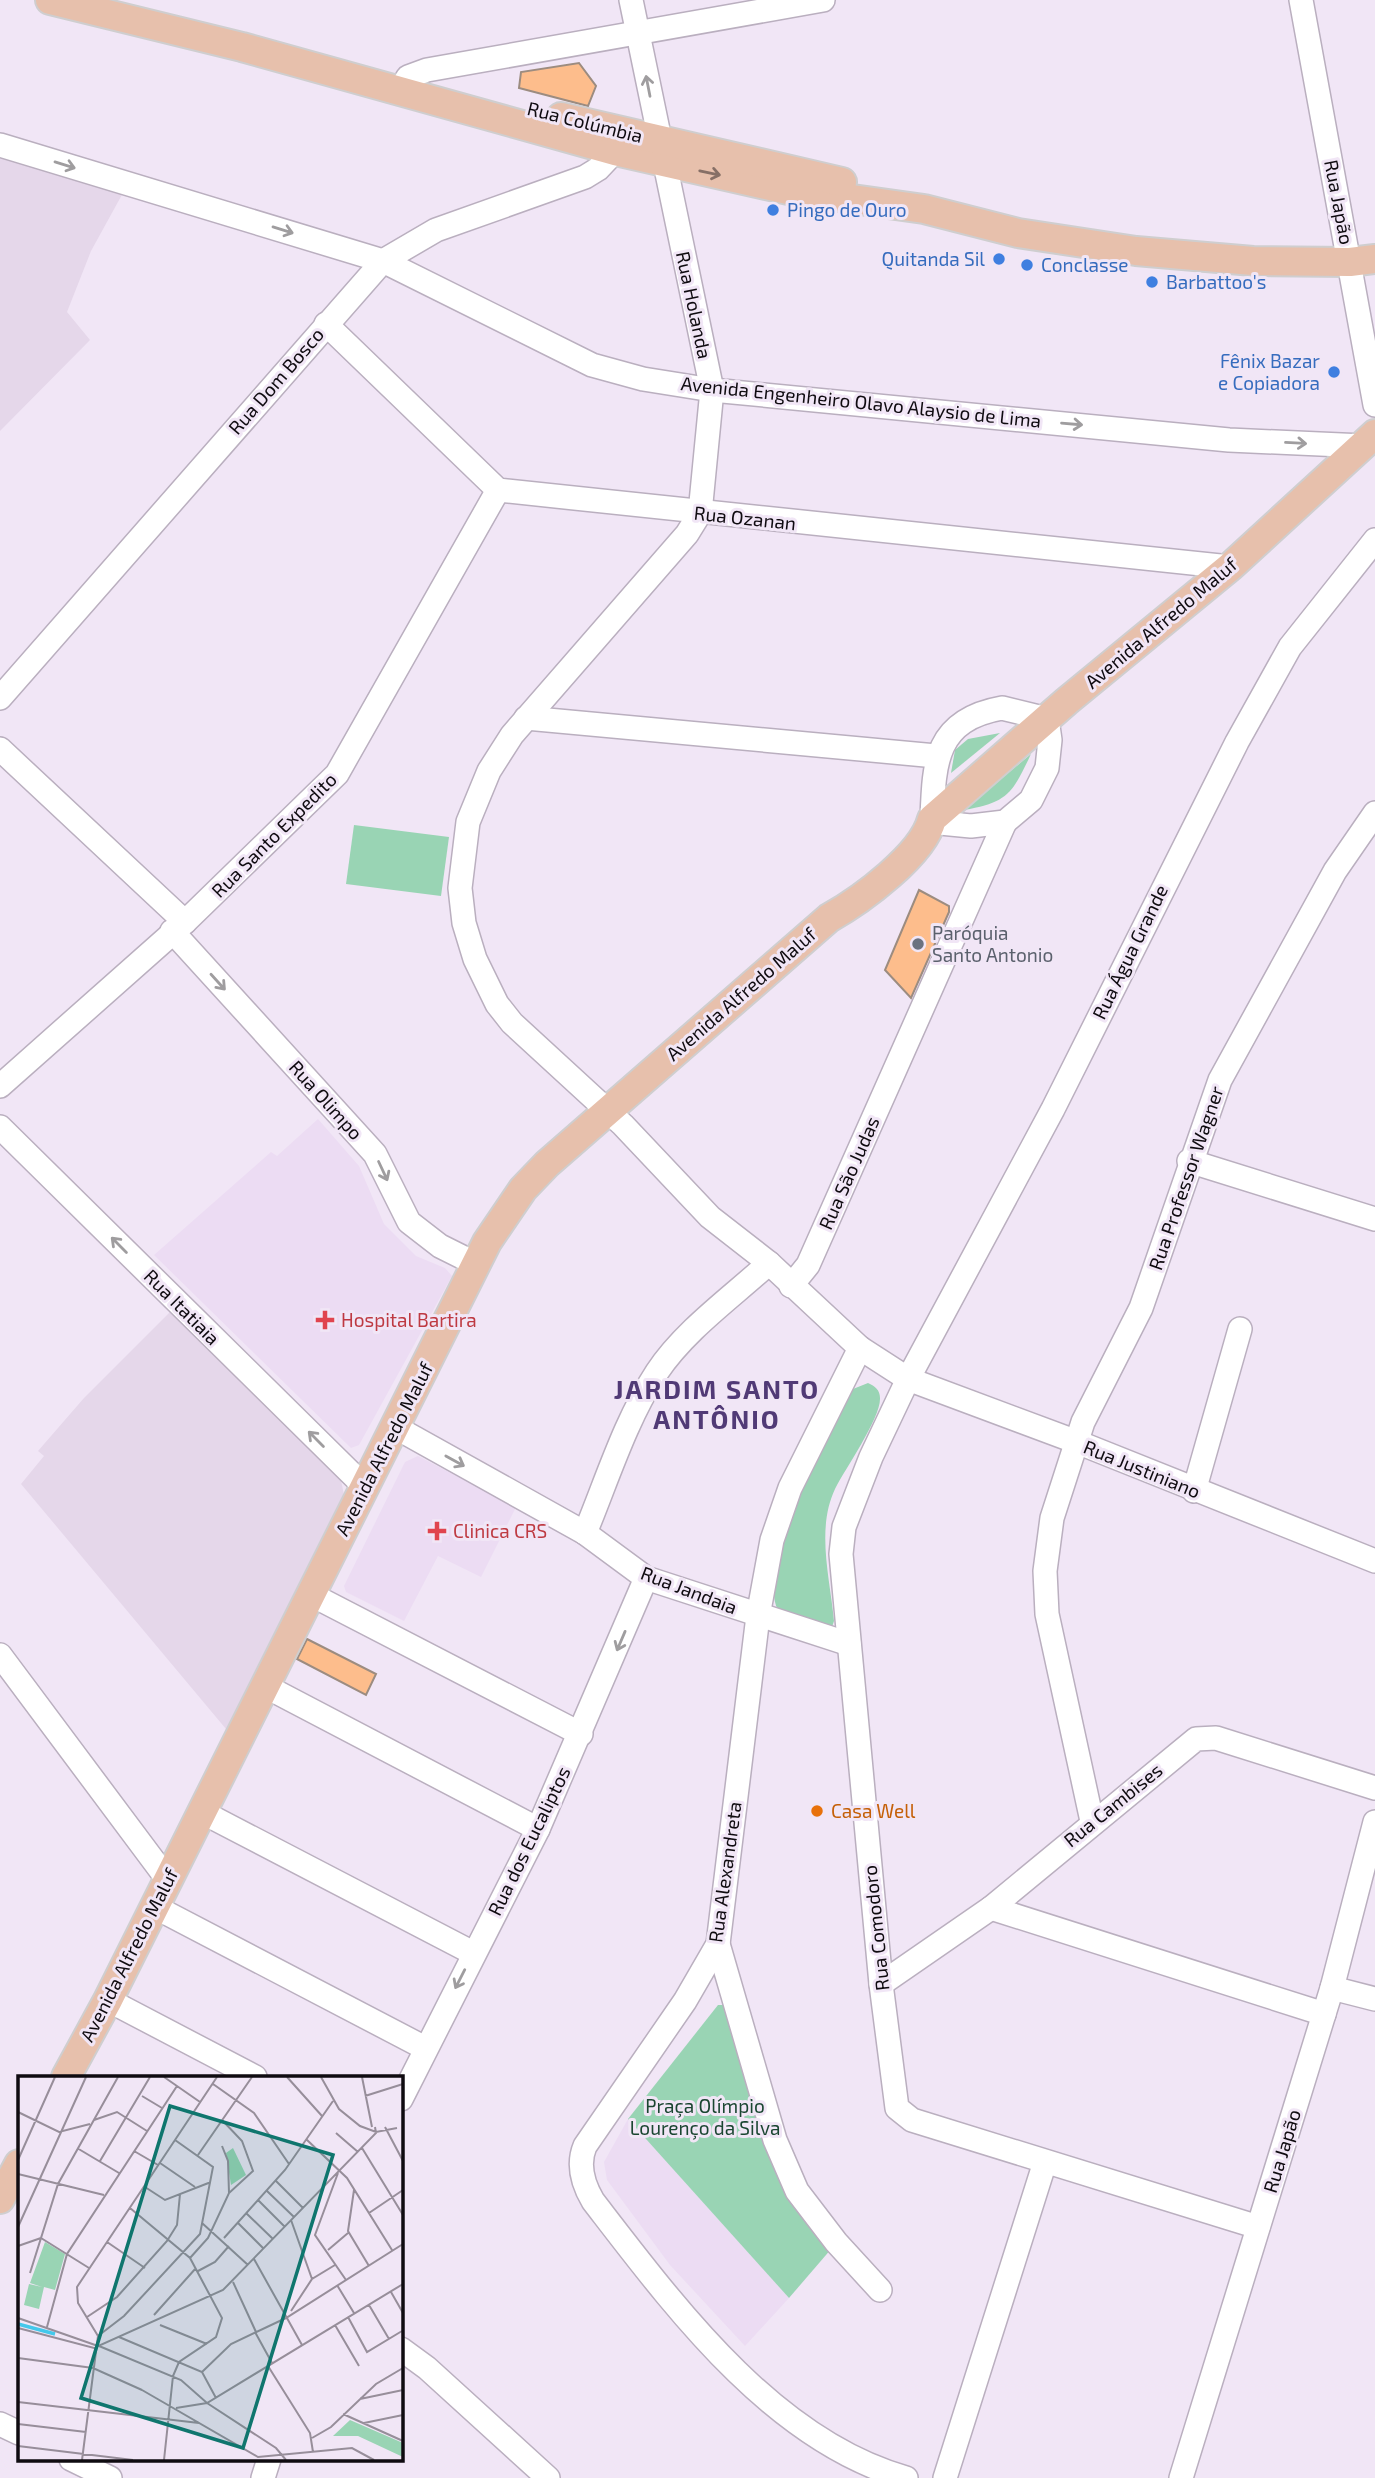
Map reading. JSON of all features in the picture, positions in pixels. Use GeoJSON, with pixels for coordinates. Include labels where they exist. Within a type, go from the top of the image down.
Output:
{"type":"FeatureCollection","features":[{"type":"Feature","properties":{"kind":"main road","name":"Rua Colúmbia"},"geometry":{"type":"LineString","coordinates":[[50,0],[655,147],[788,190],[924,209],[1018,233],[1136,251],[1253,261],[1363,261]]}},
{"type":"Feature","properties":{"kind":"main road","name":"Rua Colúmbia"},"geometry":{"type":"LineString","coordinates":[[404,84],[615,151],[655,147]]}},
{"type":"Feature","properties":{"kind":"main road","name":"Avenida Alfredo Maluf"},"geometry":{"type":"LineString","coordinates":[[67,2076],[155,1907],[487,1242],[531,1179],[829,918],[845,894],[931,823],[1047,719],[1230,567],[1371,443]]}},
{"type":"Feature","properties":{"kind":"main road"},"geometry":{"type":"LineString","coordinates":[[0,2200],[18,2166]]}},
{"type":"Feature","properties":{"kind":"street","name":"Rua Holanda"},"geometry":{"type":"LineString","coordinates":[[607,1110],[533,1044],[497,1004],[475,959],[464,923],[460,888],[468,822],[489,771],[526,718],[687,534],[700,513],[712,390],[655,147],[632,0]]}},
{"type":"Feature","properties":{"kind":"street"},"geometry":{"type":"LineString","coordinates":[[404,84],[427,70],[823,0]]}},
{"type":"Feature","properties":{"kind":"street","name":"Rua Japão"},"geometry":{"type":"LineString","coordinates":[[1301,0],[1363,261],[1375,404]]}},
{"type":"Feature","properties":{"kind":"street","name":"Avenida Engenheiro Olavo Alaysio de Lima"},"geometry":{"type":"LineString","coordinates":[[0,145],[383,261],[592,365],[643,379],[712,390],[1229,440],[1371,443]]}},
{"type":"Feature","properties":{"kind":"street","name":"Rua Dom Bosco"},"geometry":{"type":"LineString","coordinates":[[2,693],[383,261],[436,230],[584,177],[598,169],[615,151]]}},
{"type":"Feature","properties":{"kind":"street"},"geometry":{"type":"LineString","coordinates":[[326,324],[498,490]]}},
{"type":"Feature","properties":{"kind":"street","name":"Rua Ozanan"},"geometry":{"type":"LineString","coordinates":[[498,490],[1230,567]]}},
{"type":"Feature","properties":{"kind":"street","name":"Rua Santo Expedito"},"geometry":{"type":"LineString","coordinates":[[0,1086],[178,926],[337,774],[498,490]]}},
{"type":"Feature","properties":{"kind":"street","name":"Rua Água Grande"},"geometry":{"type":"LineString","coordinates":[[908,1379],[1053,1109],[1174,864],[1290,647],[1375,540]]}},
{"type":"Feature","properties":{"kind":"street"},"geometry":{"type":"LineString","coordinates":[[1002,708],[1047,719],[1050,740],[1047,768],[1031,800],[1005,822],[971,826],[931,823],[936,756],[958,727],[981,713],[1002,708]]}},
{"type":"Feature","properties":{"kind":"street"},"geometry":{"type":"LineString","coordinates":[[526,718],[936,756]]}},
{"type":"Feature","properties":{"kind":"street","name":"Rua Olimpo"},"geometry":{"type":"LineString","coordinates":[[0,749],[178,926],[375,1154],[409,1222],[440,1246],[476,1264]]}},
{"type":"Feature","properties":{"kind":"street","name":"Rua Professor Wagner"},"geometry":{"type":"LineString","coordinates":[[1092,1821],[1047,1614],[1045,1571],[1052,1518],[1083,1422],[1141,1308],[1189,1161],[1225,1072],[1335,872],[1375,813]]}},
{"type":"Feature","properties":{"kind":"street","name":"Rua São Judas"},"geometry":{"type":"LineString","coordinates":[[791,1286],[808,1265],[1005,822]]}},
{"type":"Feature","properties":{"kind":"street"},"geometry":{"type":"LineString","coordinates":[[607,1110],[710,1217],[769,1263],[791,1286]]}},
{"type":"Feature","properties":{"kind":"street","name":"Rua Itatiaia"},"geometry":{"type":"LineString","coordinates":[[0,1127],[365,1487]]}},
{"type":"Feature","properties":{"kind":"street"},"geometry":{"type":"LineString","coordinates":[[1189,1161],[1375,1219]]}},
{"type":"Feature","properties":{"kind":"street"},"geometry":{"type":"LineString","coordinates":[[585,1533],[635,1412],[658,1371],[678,1347],[769,1263]]}},
{"type":"Feature","properties":{"kind":"street","name":"Rua Justiniano"},"geometry":{"type":"LineString","coordinates":[[791,1286],[860,1348],[908,1379],[1077,1442],[1194,1491],[1375,1561]]}},
{"type":"Feature","properties":{"kind":"street"},"geometry":{"type":"LineString","coordinates":[[1194,1491],[1240,1329]]}},
{"type":"Feature","properties":{"kind":"street","name":"Rua Alexandreta"},"geometry":{"type":"LineString","coordinates":[[860,1348],[780,1513],[758,1616],[718,1944],[685,2001],[585,2146],[581,2166],[586,2189],[663,2292],[739,2372],[826,2445],[859,2463],[906,2478]]}},
{"type":"Feature","properties":{"kind":"street","name":"Rua Comodoro"},"geometry":{"type":"LineString","coordinates":[[908,1379],[871,1457],[844,1527],[841,1586],[894,2102],[901,2113],[1045,2162],[1258,2227]]}},
{"type":"Feature","properties":{"kind":"street","name":"Rua Jandaia"},"geometry":{"type":"LineString","coordinates":[[395,1427],[585,1533],[646,1578],[849,1644]]}},
{"type":"Feature","properties":{"kind":"street","name":"Rua dos Eucaliptos"},"geometry":{"type":"LineString","coordinates":[[402,2097],[538,1829],[646,1578]]}},
{"type":"Feature","properties":{"kind":"street"},"geometry":{"type":"LineString","coordinates":[[310,1594],[581,1734]]}},
{"type":"Feature","properties":{"kind":"street"},"geometry":{"type":"LineString","coordinates":[[0,1655],[168,1880]]}},
{"type":"Feature","properties":{"kind":"street"},"geometry":{"type":"LineString","coordinates":[[265,1686],[538,1829]]}},
{"type":"Feature","properties":{"kind":"street","name":"Rua Cambises"},"geometry":{"type":"LineString","coordinates":[[881,1984],[991,1908],[1092,1821],[1190,1742],[1203,1737],[1216,1738],[1375,1788]]}},
{"type":"Feature","properties":{"kind":"street"},"geometry":{"type":"LineString","coordinates":[[202,1812],[473,1953]]}},
{"type":"Feature","properties":{"kind":"street","name":"Rua Japão"},"geometry":{"type":"LineString","coordinates":[[1181,2478],[1332,1988],[1375,1822]]}},
{"type":"Feature","properties":{"kind":"street"},"geometry":{"type":"LineString","coordinates":[[155,1907],[425,2048]]}},
{"type":"Feature","properties":{"kind":"street"},"geometry":{"type":"LineString","coordinates":[[991,1908],[1324,2014]]}},
{"type":"Feature","properties":{"kind":"street"},"geometry":{"type":"LineString","coordinates":[[718,1944],[775,2140],[793,2180],[836,2242],[880,2290]]}},
{"type":"Feature","properties":{"kind":"street"},"geometry":{"type":"LineString","coordinates":[[1332,1988],[1375,1999]]}},
{"type":"Feature","properties":{"kind":"street"},"geometry":{"type":"LineString","coordinates":[[108,2000],[253,2076]]}},
{"type":"Feature","properties":{"kind":"street"},"geometry":{"type":"LineString","coordinates":[[945,2478],[1045,2162]]}},
{"type":"Feature","properties":{"kind":"street"},"geometry":{"type":"LineString","coordinates":[[402,2350],[427,2368],[548,2478]]}},
{"type":"Feature","properties":{"kind":"street"},"geometry":{"type":"LineString","coordinates":[[0,2424],[18,2433]]}},
{"type":"Feature","properties":{"kind":"street"},"geometry":{"type":"LineString","coordinates":[[73,2460],[110,2478]]}},
{"type":"Feature","properties":{"kind":"street"},"geometry":{"type":"LineString","coordinates":[[263,2478],[269,2460]]}},
{"type":"Feature","properties":{"kind":"shaded area"},"geometry":{"type":"Polygon","coordinates":[[[0,154],[124,191],[91,251],[67,312],[90,340],[0,431],[0,154]]]}},
{"type":"Feature","properties":{"kind":"shaded area","name":"Hospital Bartira"},"geometry":{"type":"Polygon","coordinates":[[[318,1119],[359,1166],[384,1224],[416,1256],[445,1268],[452,1276],[359,1445],[351,1448],[154,1255],[271,1152],[277,1156],[318,1119]]]}},
{"type":"Feature","properties":{"kind":"shaded area"},"geometry":{"type":"Polygon","coordinates":[[[172,1310],[340,1475],[344,1495],[226,1729],[21,1484],[44,1456],[38,1451],[84,1398],[172,1310]]]}},
{"type":"Feature","properties":{"kind":"shaded area","name":"Clinica CRS"},"geometry":{"type":"Polygon","coordinates":[[[418,1456],[516,1507],[481,1577],[438,1556],[404,1621],[346,1592],[344,1586],[405,1462],[418,1456]]]}},
{"type":"Feature","properties":{"kind":"shaded area"},"geometry":{"type":"Polygon","coordinates":[[[628,2119],[789,2298],[745,2346],[670,2265],[607,2180],[604,2162],[628,2119]]]}},
{"type":"Feature","properties":{"kind":"green space"},"geometry":{"type":"Polygon","coordinates":[[[1000,733],[951,773],[955,750],[968,739],[1000,733]]]}},
{"type":"Feature","properties":{"kind":"green space"},"geometry":{"type":"Polygon","coordinates":[[[1031,754],[1007,794],[990,804],[964,810],[1031,754]]]}},
{"type":"Feature","properties":{"kind":"green space"},"geometry":{"type":"Polygon","coordinates":[[[354,825],[449,837],[441,896],[346,884],[354,825]]]}},
{"type":"Feature","properties":{"kind":"green space"},"geometry":{"type":"Polygon","coordinates":[[[868,1383],[879,1393],[879,1407],[835,1489],[826,1520],[826,1554],[834,1621],[832,1627],[778,1610],[774,1591],[776,1567],[796,1506],[843,1402],[853,1389],[868,1383]]]}},
{"type":"Feature","properties":{"kind":"green space","name":"Praça Olímpio Lourenço da Silva"},"geometry":{"type":"Polygon","coordinates":[[[718,2005],[724,2005],[832,2248],[789,2298],[628,2119],[718,2005]]]}},
{"type":"Feature","properties":{"kind":"building"},"geometry":{"type":"Polygon","coordinates":[[[579,63],[596,86],[588,106],[519,88],[521,72],[579,63]]]}},
{"type":"Feature","properties":{"kind":"building","name":"Paróquia Santo Antonio"},"geometry":{"type":"Polygon","coordinates":[[[919,890],[949,906],[949,912],[911,998],[885,970],[919,890]]]}},
{"type":"Feature","properties":{"kind":"building"},"geometry":{"type":"Polygon","coordinates":[[[307,1639],[376,1674],[366,1695],[297,1659],[307,1639]]]}},
{"type":"Feature","properties":{"kind":"place","name":"Pingo de Ouro"},"geometry":{"type":"Point","coordinates":[773,210]}},
{"type":"Feature","properties":{"kind":"place","name":"Quitanda Sil"},"geometry":{"type":"Point","coordinates":[999,259]}},
{"type":"Feature","properties":{"kind":"place","name":"Conclasse"},"geometry":{"type":"Point","coordinates":[1027,265]}},
{"type":"Feature","properties":{"kind":"place","name":"Barbattoo's"},"geometry":{"type":"Point","coordinates":[1152,282]}},
{"type":"Feature","properties":{"kind":"place","name":"Fênix Bazar e Copiadora"},"geometry":{"type":"Point","coordinates":[1334,372]}},
{"type":"Feature","properties":{"kind":"place","name":"Paróquia Santo Antonio"},"geometry":{"type":"Point","coordinates":[918,944]}},
{"type":"Feature","properties":{"kind":"place","name":"Hospital Bartira"},"geometry":{"type":"Point","coordinates":[325,1320]}},
{"type":"Feature","properties":{"kind":"place","name":"Clinica CRS"},"geometry":{"type":"Point","coordinates":[437,1531]}},
{"type":"Feature","properties":{"kind":"place","name":"Casa Well"},"geometry":{"type":"Point","coordinates":[817,1811]}},
{"type":"Feature","properties":{"kind":"district","name":"JARDIM SANTO ANTÔNIO"},"geometry":{"type":"Point","coordinates":[717,1405]}}]}
